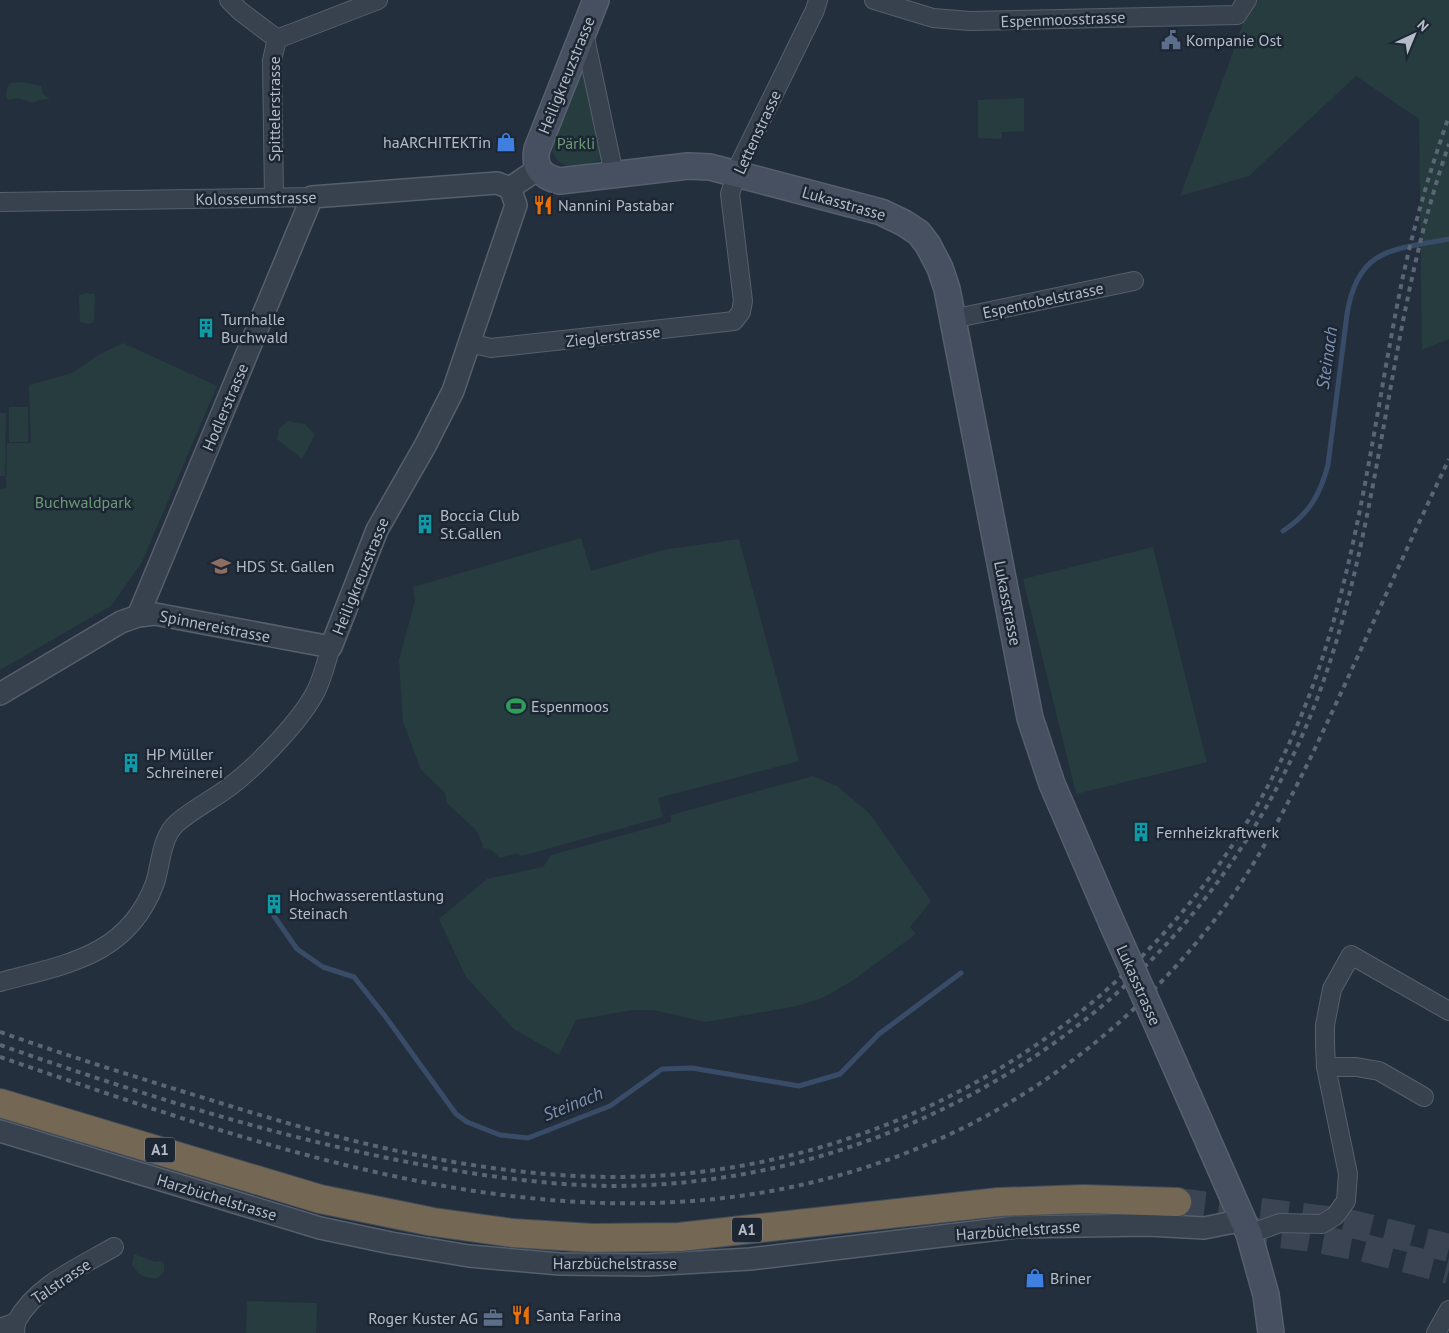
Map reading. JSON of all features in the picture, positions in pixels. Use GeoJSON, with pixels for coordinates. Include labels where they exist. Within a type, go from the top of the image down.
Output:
{"type":"FeatureCollection","features":[{"type":"Feature","properties":{"kind":"highway","name":"A1"},"geometry":{"type":"LineString","coordinates":[[0,1103],[320,1198],[433,1222],[512,1233],[592,1238],[679,1237],[999,1202],[1083,1199],[1177,1202]]}},
{"type":"Feature","properties":{"kind":"main road","name":"Heiligkreuzstrasse"},"geometry":{"type":"LineString","coordinates":[[538,169],[535,162],[537,149],[596,0]]}},
{"type":"Feature","properties":{"kind":"main road","name":"Lukasstrasse"},"geometry":{"type":"LineString","coordinates":[[538,169],[551,178],[560,181],[688,166],[710,168],[881,212],[914,229],[928,245],[940,268],[947,289],[1030,718],[1052,784],[1246,1227],[1266,1295],[1271,1333]]}},
{"type":"Feature","properties":{"kind":"street"},"geometry":{"type":"LineString","coordinates":[[230,0],[240,11],[277,39]]}},
{"type":"Feature","properties":{"kind":"street","name":"Spittelerstrasse"},"geometry":{"type":"LineString","coordinates":[[274,198],[272,60],[277,39],[378,0]]}},
{"type":"Feature","properties":{"kind":"street","name":"Lettenstrasse"},"geometry":{"type":"LineString","coordinates":[[743,301],[730,194],[736,174],[815,10],[818,0]]}},
{"type":"Feature","properties":{"kind":"street","name":"Espenmoosstrasse"},"geometry":{"type":"LineString","coordinates":[[874,0],[933,18],[970,22],[1237,15],[1247,0]]}},
{"type":"Feature","properties":{"kind":"street"},"geometry":{"type":"LineString","coordinates":[[584,33],[614,174]]}},
{"type":"Feature","properties":{"kind":"street"},"geometry":{"type":"LineString","coordinates":[[510,188],[538,169]]}},
{"type":"Feature","properties":{"kind":"street","name":"Kolosseumstrasse"},"geometry":{"type":"LineString","coordinates":[[0,202],[312,197],[497,183],[510,188]]}},
{"type":"Feature","properties":{"kind":"street","name":"Heiligkreuzstrasse"},"geometry":{"type":"LineString","coordinates":[[0,982],[82,958],[112,943],[140,916],[156,881],[162,850],[176,824],[234,784],[263,757],[307,706],[320,682],[331,647],[374,536],[446,406],[516,205],[510,188]]}},
{"type":"Feature","properties":{"kind":"street","name":"Hodlerstrasse"},"geometry":{"type":"LineString","coordinates":[[138,616],[312,197]]}},
{"type":"Feature","properties":{"kind":"street","name":"Espentobelstrasse"},"geometry":{"type":"LineString","coordinates":[[952,319],[1134,281]]}},
{"type":"Feature","properties":{"kind":"street","name":"Zieglerstrasse"},"geometry":{"type":"LineString","coordinates":[[469,343],[491,348],[727,324],[738,317],[743,301]]}},
{"type":"Feature","properties":{"kind":"street","name":"Spinnereistrasse"},"geometry":{"type":"LineString","coordinates":[[0,694],[121,622],[138,616],[155,614],[331,647]]}},
{"type":"Feature","properties":{"kind":"street"},"geometry":{"type":"LineString","coordinates":[[1246,1227],[1280,1223],[1322,1224],[1335,1216],[1346,1201],[1348,1174],[1326,1067],[1325,1025],[1330,996],[1340,973],[1351,955],[1449,1011]]}},
{"type":"Feature","properties":{"kind":"street"},"geometry":{"type":"LineString","coordinates":[[1326,1067],[1356,1067],[1379,1071],[1424,1098]]}},
{"type":"Feature","properties":{"kind":"street","name":"Harzbüchelstrasse"},"geometry":{"type":"LineString","coordinates":[[0,1131],[320,1228],[391,1243],[468,1256],[560,1264],[647,1265],[750,1259],[1016,1227],[1148,1225],[1204,1228],[1246,1227]]}},
{"type":"Feature","properties":{"kind":"street","name":"Talstrasse"},"geometry":{"type":"LineString","coordinates":[[10,1328],[25,1306],[38,1293],[114,1247]]}},
{"type":"Feature","properties":{"kind":"street"},"geometry":{"type":"LineString","coordinates":[[1436,1333],[1449,1310]]}},
{"type":"Feature","properties":{"kind":"green space"},"geometry":{"type":"Polygon","coordinates":[[[1250,0],[1449,0],[1449,339],[1422,350],[1419,119],[1356,76],[1249,176],[1180,196],[1236,44],[1250,0]]]}},
{"type":"Feature","properties":{"kind":"green space","name":"Pärkli"},"geometry":{"type":"Polygon","coordinates":[[[584,67],[596,115],[602,160],[580,166],[567,166],[556,158],[552,151],[554,141],[584,67]]]}},
{"type":"Feature","properties":{"kind":"green space"},"geometry":{"type":"Polygon","coordinates":[[[21,82],[41,86],[43,94],[50,99],[38,100],[33,103],[18,98],[8,100],[6,96],[7,88],[11,83],[21,82]]]}},
{"type":"Feature","properties":{"kind":"green space"},"geometry":{"type":"Polygon","coordinates":[[[1024,98],[1024,131],[1002,132],[1002,139],[978,138],[978,100],[1024,98]]]}},
{"type":"Feature","properties":{"kind":"green space"},"geometry":{"type":"Polygon","coordinates":[[[86,293],[95,294],[94,322],[89,324],[80,322],[79,295],[86,293]]]}},
{"type":"Feature","properties":{"kind":"green space","name":"Buchwaldpark"},"geometry":{"type":"Polygon","coordinates":[[[123,343],[217,386],[142,562],[111,606],[0,670],[0,489],[6,488],[7,443],[31,443],[29,385],[72,373],[100,354],[123,343]]]}},
{"type":"Feature","properties":{"kind":"green space"},"geometry":{"type":"Polygon","coordinates":[[[9,407],[28,407],[28,442],[9,442],[9,407]]]}},
{"type":"Feature","properties":{"kind":"green space"},"geometry":{"type":"Polygon","coordinates":[[[0,413],[6,413],[5,476],[0,476],[0,413]]]}},
{"type":"Feature","properties":{"kind":"green space"},"geometry":{"type":"Polygon","coordinates":[[[288,421],[305,424],[315,435],[302,459],[277,439],[279,429],[288,421]]]}},
{"type":"Feature","properties":{"kind":"green space","name":"Espenmoos"},"geometry":{"type":"Polygon","coordinates":[[[581,538],[591,571],[663,550],[739,539],[799,761],[658,798],[663,817],[521,856],[518,853],[500,858],[490,849],[482,848],[483,845],[476,830],[447,803],[445,793],[421,770],[403,722],[399,660],[415,601],[413,587],[581,538]]]}},
{"type":"Feature","properties":{"kind":"green space"},"geometry":{"type":"Polygon","coordinates":[[[1153,547],[1207,762],[1076,794],[1023,579],[1153,547]]]}},
{"type":"Feature","properties":{"kind":"green space"},"geometry":{"type":"Polygon","coordinates":[[[813,776],[837,786],[870,814],[931,901],[910,927],[916,934],[852,981],[822,998],[797,1006],[706,1022],[653,1010],[632,1010],[576,1020],[559,1055],[514,1029],[466,977],[439,919],[487,879],[543,867],[551,855],[671,822],[671,815],[813,776]]]}},
{"type":"Feature","properties":{"kind":"green space"},"geometry":{"type":"Polygon","coordinates":[[[134,1254],[155,1262],[161,1261],[164,1264],[164,1272],[158,1278],[143,1276],[132,1265],[134,1254]]]}},
{"type":"Feature","properties":{"kind":"green space"},"geometry":{"type":"Polygon","coordinates":[[[247,1301],[317,1303],[316,1333],[246,1333],[247,1301]]]}},
{"type":"Feature","properties":{"kind":"waterway","name":"Steinach"},"geometry":{"type":"LineString","coordinates":[[1283,531],[1307,511],[1317,495],[1325,476],[1347,314],[1352,292],[1360,276],[1369,264],[1395,250],[1449,239]]}},
{"type":"Feature","properties":{"kind":"waterway","name":"Steinach"},"geometry":{"type":"LineString","coordinates":[[274,916],[297,949],[323,967],[354,977],[385,1016],[456,1114],[467,1122],[500,1135],[528,1138],[610,1106],[662,1069],[692,1068],[799,1086],[840,1074],[879,1034],[961,973]]}},
{"type":"Feature","properties":{"kind":"tunnel"},"geometry":{"type":"LineString","coordinates":[[1177,1202],[1344,1222],[1449,1248]]}},
{"type":"Feature","properties":{"kind":"tunnel"},"geometry":{"type":"LineString","coordinates":[[1240,1230],[1306,1237],[1361,1247],[1449,1270]]}},
{"type":"Feature","properties":{"kind":"railway"},"geometry":{"type":"LineString","coordinates":[[0,1032],[263,1116],[364,1143],[467,1164],[571,1176],[623,1177],[683,1174],[743,1166],[801,1153],[859,1135],[915,1113],[968,1086],[1020,1056],[1069,1021],[1109,987],[1147,951],[1182,912],[1214,871],[1243,828],[1269,783],[1292,736],[1312,688],[1342,588],[1365,486],[1402,281],[1423,198],[1449,116]]}},
{"type":"Feature","properties":{"kind":"railway"},"geometry":{"type":"LineString","coordinates":[[0,1045],[155,1097],[312,1141],[418,1164],[518,1180],[594,1186],[681,1183],[743,1174],[804,1161],[863,1142],[921,1119],[977,1092],[1030,1059],[1081,1023],[1121,990],[1158,953],[1192,915],[1224,874],[1278,785],[1301,739],[1320,691],[1341,624],[1358,556],[1373,487],[1412,279],[1428,211],[1449,144]]}},
{"type":"Feature","properties":{"kind":"railway"},"geometry":{"type":"LineString","coordinates":[[0,1057],[119,1098],[239,1136],[360,1168],[481,1192],[603,1203],[724,1198],[846,1173],[967,1126],[1006,1105],[1043,1081],[1079,1056],[1113,1028],[1176,966],[1231,898],[1266,843],[1325,728],[1449,459]]}},
{"type":"Feature","properties":{"kind":"place","name":"Kompanie Ost"},"geometry":{"type":"Point","coordinates":[1171,40]}},
{"type":"Feature","properties":{"kind":"place","name":"haARCHITEKTin"},"geometry":{"type":"Point","coordinates":[506,142]}},
{"type":"Feature","properties":{"kind":"place","name":"Nannini Pastabar"},"geometry":{"type":"Point","coordinates":[543,205]}},
{"type":"Feature","properties":{"kind":"place","name":"Turnhalle Buchwald"},"geometry":{"type":"Point","coordinates":[206,328]}},
{"type":"Feature","properties":{"kind":"place","name":"Boccia Club St.Gallen"},"geometry":{"type":"Point","coordinates":[425,524]}},
{"type":"Feature","properties":{"kind":"place","name":"HDS St. Gallen"},"geometry":{"type":"Point","coordinates":[221,566]}},
{"type":"Feature","properties":{"kind":"place","name":"Espenmoos"},"geometry":{"type":"Point","coordinates":[516,706]}},
{"type":"Feature","properties":{"kind":"place","name":"HP Müller Schreinerei"},"geometry":{"type":"Point","coordinates":[131,763]}},
{"type":"Feature","properties":{"kind":"place","name":"Fernheizkraftwerk"},"geometry":{"type":"Point","coordinates":[1141,832]}},
{"type":"Feature","properties":{"kind":"place","name":"Hochwasserentlastung Steinach"},"geometry":{"type":"Point","coordinates":[274,904]}},
{"type":"Feature","properties":{"kind":"place","name":"Briner"},"geometry":{"type":"Point","coordinates":[1035,1278]}},
{"type":"Feature","properties":{"kind":"place","name":"Santa Farina"},"geometry":{"type":"Point","coordinates":[521,1315]}},
{"type":"Feature","properties":{"kind":"place","name":"Roger Kuster AG"},"geometry":{"type":"Point","coordinates":[493,1318]}}]}
